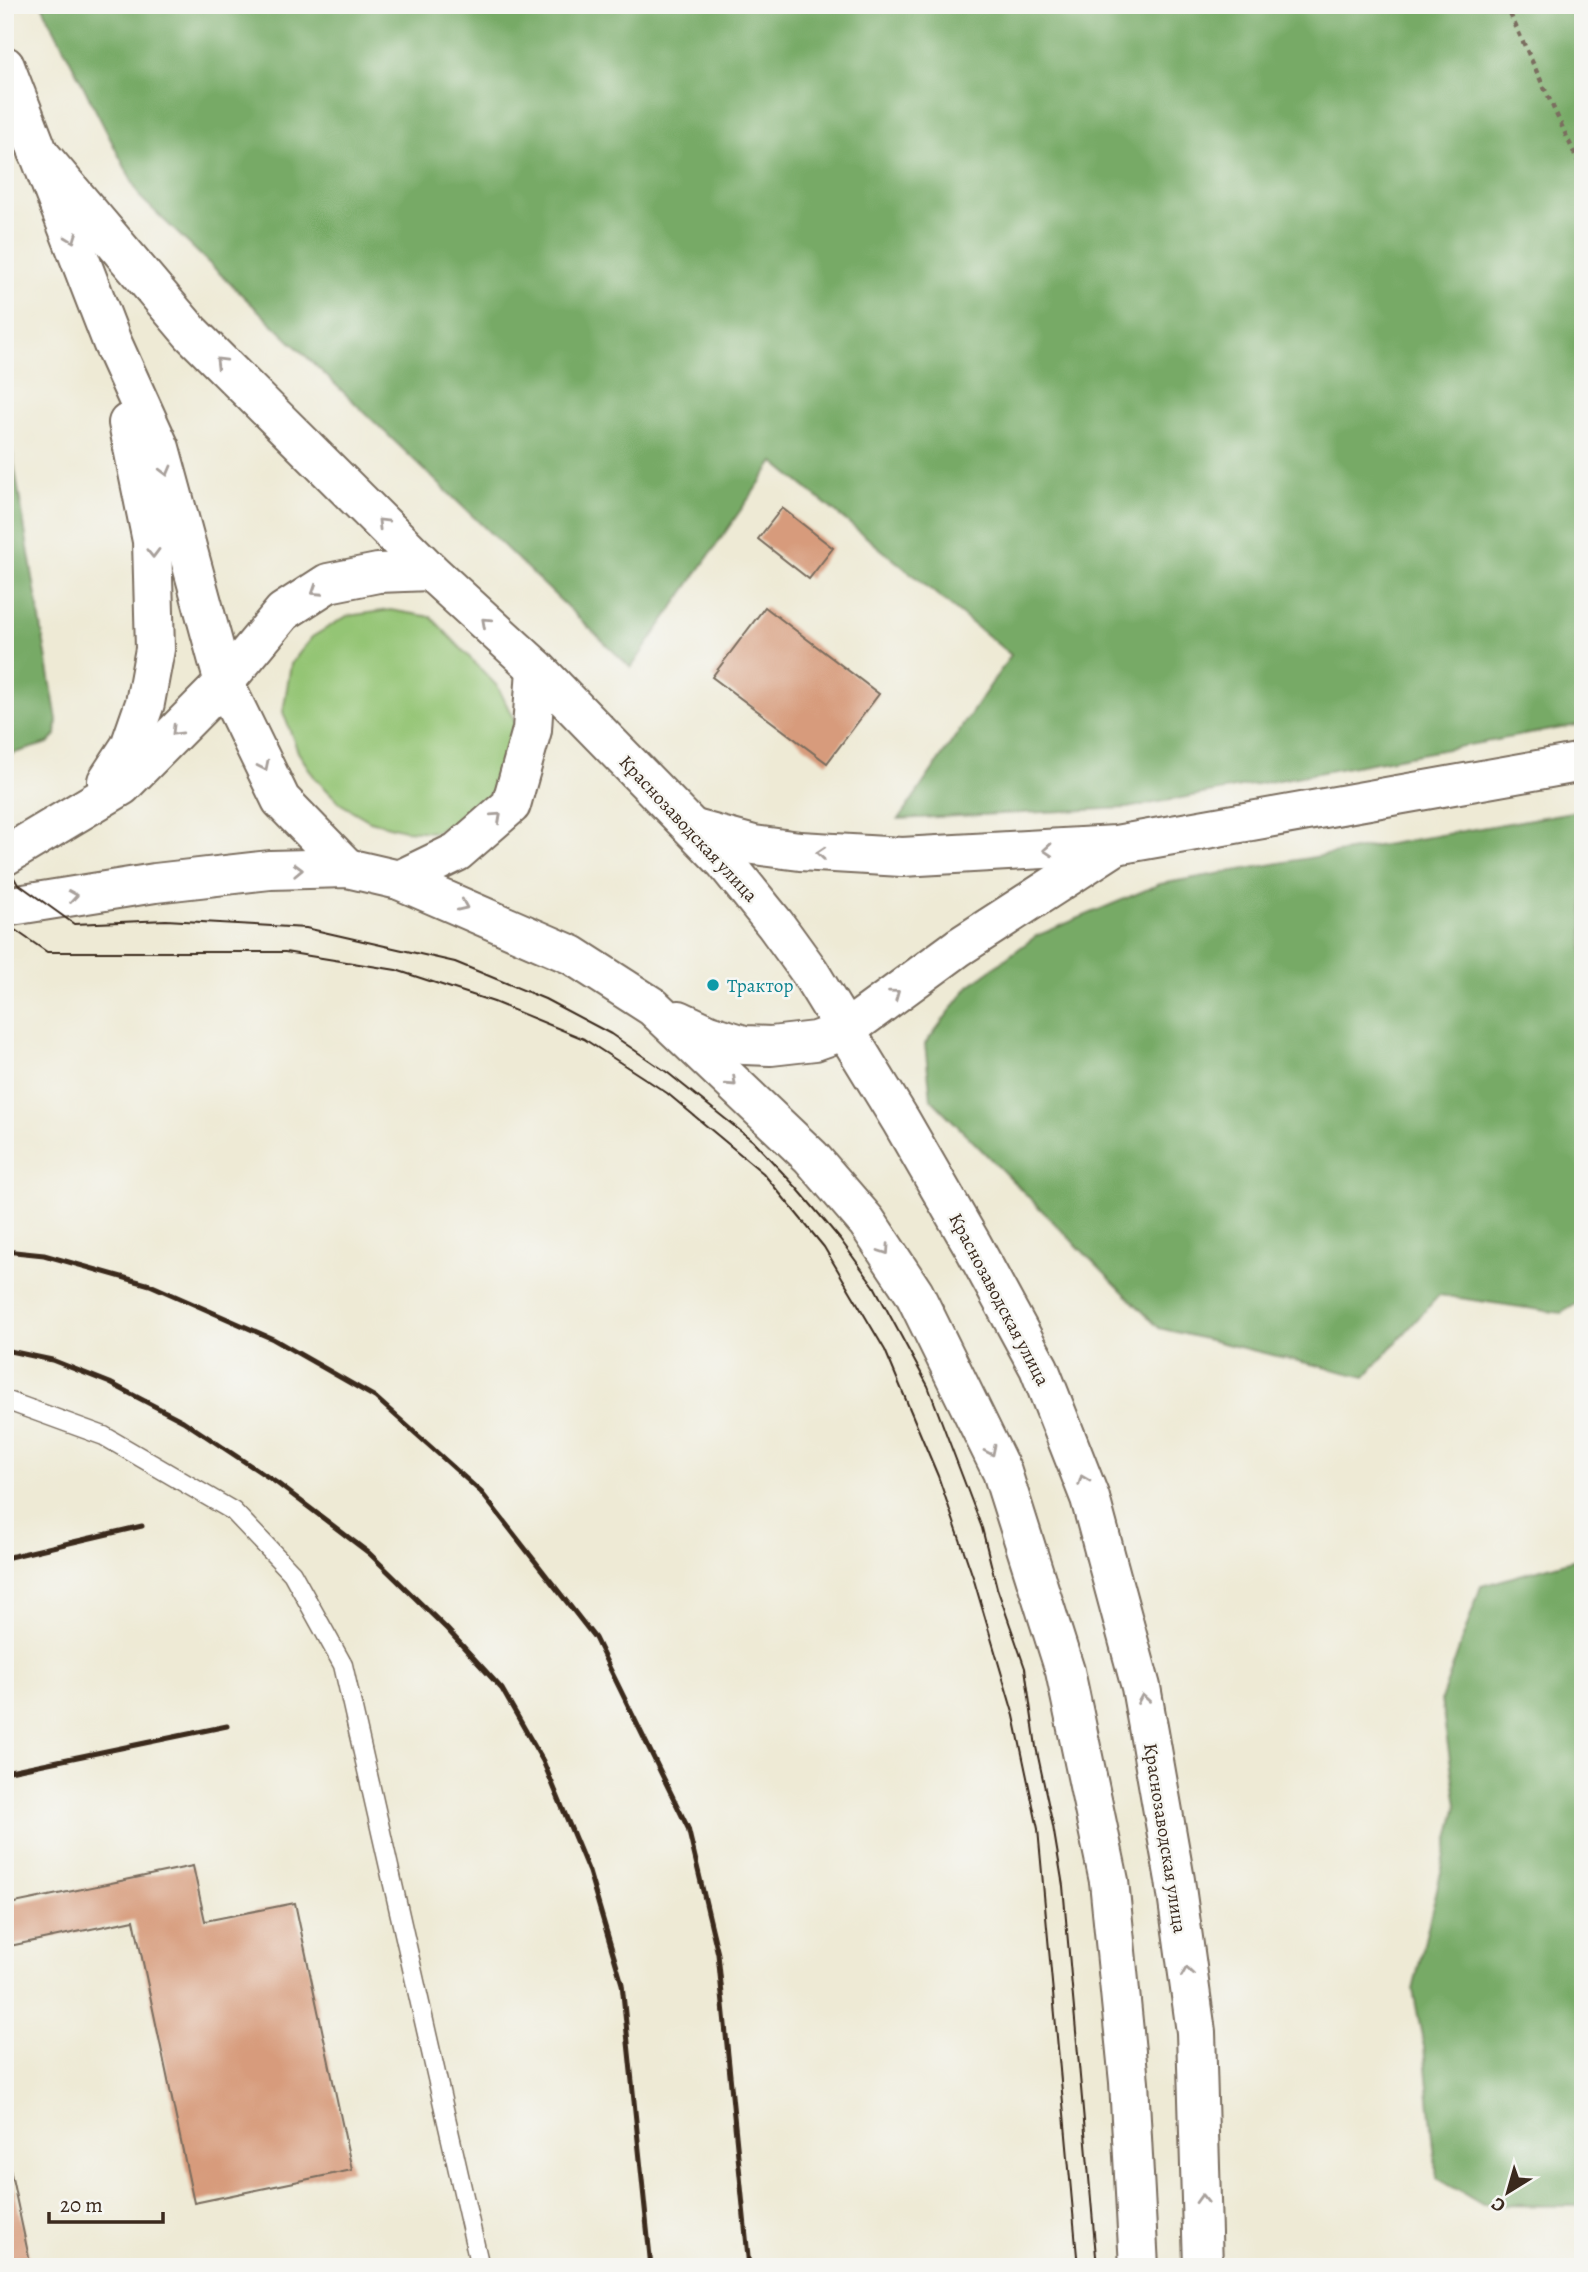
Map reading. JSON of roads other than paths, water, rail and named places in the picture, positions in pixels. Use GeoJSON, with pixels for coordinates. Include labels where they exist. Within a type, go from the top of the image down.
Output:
{"type":"FeatureCollection","features":[{"type":"Feature","properties":{"kind":"main road"},"geometry":{"type":"LineString","coordinates":[[5,66],[112,342],[160,447],[224,683],[281,800],[347,868]]}},
{"type":"Feature","properties":{"kind":"main road","name":"Краснозаводская улица"},"geometry":{"type":"LineString","coordinates":[[38,152],[191,333],[430,571],[536,667],[725,862],[809,971],[967,1234],[1039,1368],[1090,1498],[1141,1687],[1175,1880],[1196,2032],[1203,2267]]}},
{"type":"Feature","properties":{"kind":"main road"},"geometry":{"type":"LineString","coordinates":[[90,806],[130,746],[145,703],[155,649],[152,541],[112,342]]}},
{"type":"Feature","properties":{"kind":"main road"},"geometry":{"type":"LineString","coordinates":[[5,856],[122,786],[224,683],[283,612],[328,583],[378,573],[430,571]]}},
{"type":"Feature","properties":{"kind":"main road"},"geometry":{"type":"LineString","coordinates":[[400,880],[457,852],[511,805],[532,730],[536,667]]}},
{"type":"Feature","properties":{"kind":"main road"},"geometry":{"type":"LineString","coordinates":[[695,829],[754,845],[800,851],[902,857],[1116,845],[1583,762]]}},
{"type":"Feature","properties":{"kind":"main road"},"geometry":{"type":"LineString","coordinates":[[5,907],[155,883],[270,870],[347,868],[400,880],[572,955],[653,1007],[709,1034],[744,1045],[771,1046],[815,1041],[846,1030],[960,947],[1116,845]]}},
{"type":"Feature","properties":{"kind":"main road"},"geometry":{"type":"LineString","coordinates":[[653,1007],[811,1157],[867,1222],[914,1293],[1002,1472],[1065,1671],[1109,1881],[1129,2082],[1139,2267]]}},
{"type":"Feature","properties":{"kind":"lane"},"geometry":{"type":"LineString","coordinates":[[5,1400],[104,1436],[233,1511],[292,1573],[343,1665],[480,2267]]}},
{"type":"Feature","properties":{"kind":"tram line"},"geometry":{"type":"LineString","coordinates":[[5,862],[17,883],[74,924],[166,920],[306,928],[455,962],[545,999],[611,1034],[668,1073],[753,1141],[840,1239],[874,1286],[928,1386],[982,1528],[997,1588],[1025,1668],[1036,1747],[1063,1886],[1097,2267]]}},
{"type":"Feature","properties":{"kind":"tram line"},"geometry":{"type":"LineString","coordinates":[[5,921],[47,952],[285,952],[396,970],[494,1002],[584,1039],[667,1093],[763,1173],[824,1247],[885,1350],[938,1476],[973,1577],[1014,1716],[1038,1829],[1078,2267]]}},
{"type":"Feature","properties":{"kind":"railway"},"geometry":{"type":"LineString","coordinates":[[5,1251],[44,1255],[150,1285],[273,1339],[375,1397],[481,1492],[595,1638],[688,1828],[718,1954],[749,2267]]}},
{"type":"Feature","properties":{"kind":"railway"},"geometry":{"type":"LineString","coordinates":[[5,1350],[52,1360],[110,1383],[183,1421],[277,1483],[369,1553],[447,1629],[502,1689],[543,1761],[589,1872],[622,1984],[651,2267]]}},
{"type":"Feature","properties":{"kind":"railway"},"geometry":{"type":"LineString","coordinates":[[5,1558],[142,1526]]}},
{"type":"Feature","properties":{"kind":"railway"},"geometry":{"type":"LineString","coordinates":[[5,1772],[227,1726]]}},
{"type":"Feature","properties":{"kind":"place","name":"Трактор"},"geometry":{"type":"Point","coordinates":[713,985]}}]}
